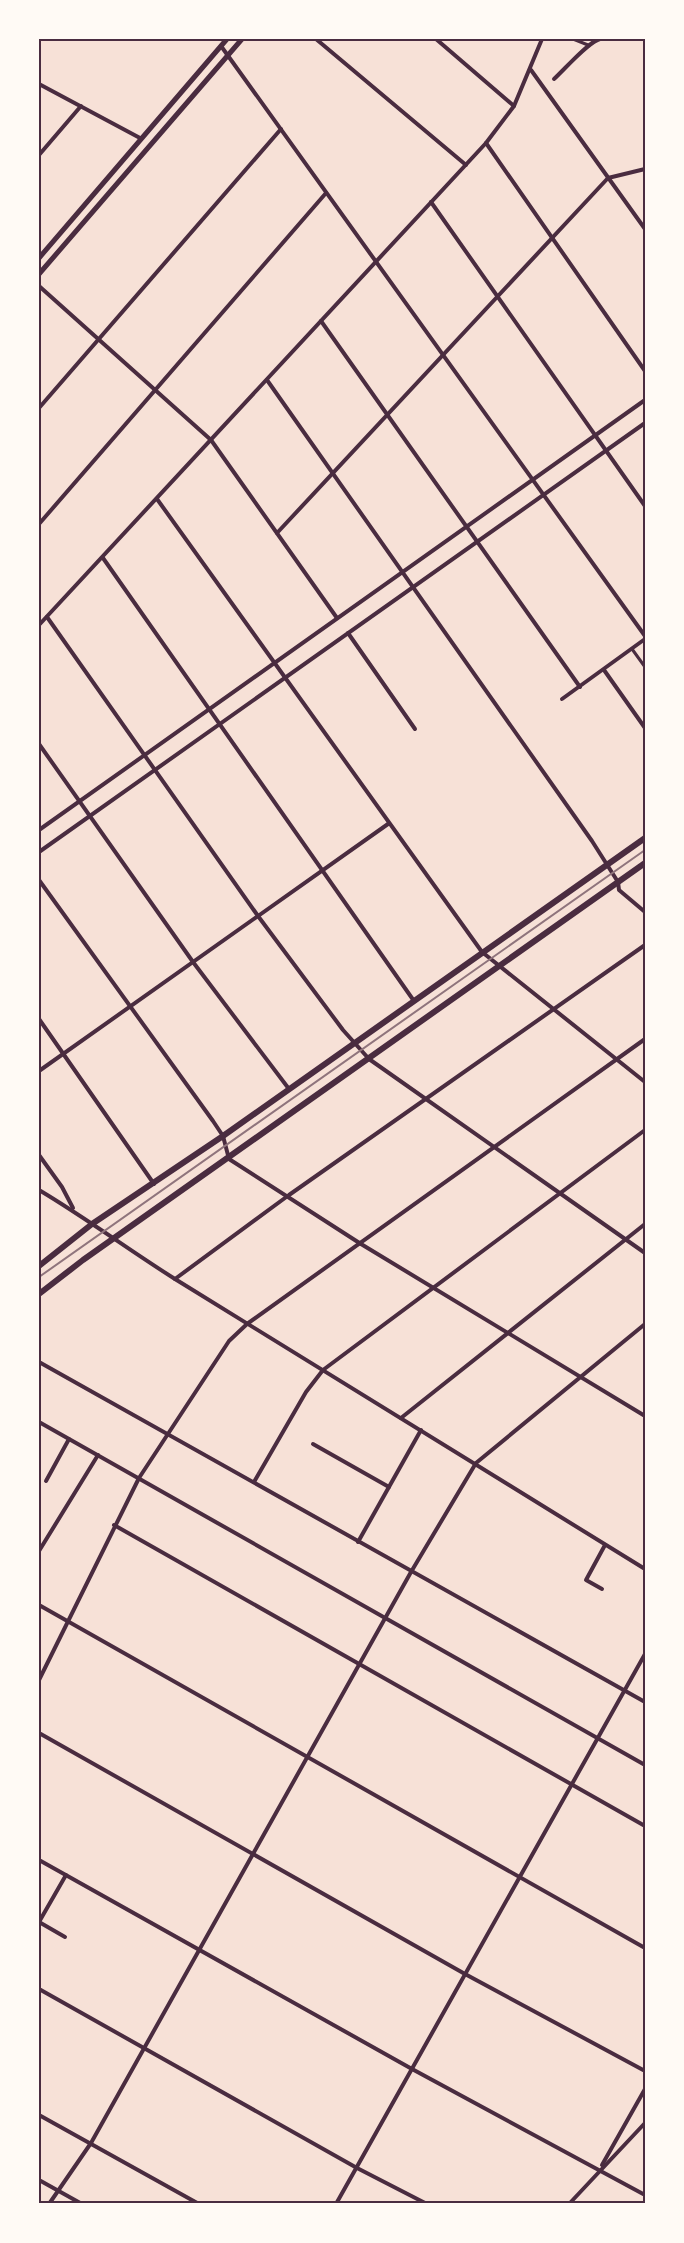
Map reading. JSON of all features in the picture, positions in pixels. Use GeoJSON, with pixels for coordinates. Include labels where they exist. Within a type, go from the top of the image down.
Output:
{"type":"FeatureCollection","features":[{"type":"Feature","properties":{"kind":"main road"},"geometry":{"type":"LineString","coordinates":[[39,258],[227,39]]}},
{"type":"Feature","properties":{"kind":"main road"},"geometry":{"type":"LineString","coordinates":[[39,274],[242,39]]}},
{"type":"Feature","properties":{"kind":"main road"},"geometry":{"type":"LineString","coordinates":[[39,1266],[92,1224],[289,1090],[645,838]]}},
{"type":"Feature","properties":{"kind":"main road"},"geometry":{"type":"LineString","coordinates":[[39,1294],[645,863]]}},
{"type":"Feature","properties":{"kind":"street"},"geometry":{"type":"LineString","coordinates":[[316,39],[466,165]]}},
{"type":"Feature","properties":{"kind":"street"},"geometry":{"type":"LineString","coordinates":[[436,39],[514,106]]}},
{"type":"Feature","properties":{"kind":"street"},"geometry":{"type":"LineString","coordinates":[[39,626],[486,143],[514,106],[531,70],[542,39]]}},
{"type":"Feature","properties":{"kind":"street"},"geometry":{"type":"LineString","coordinates":[[573,39],[588,45]]}},
{"type":"Feature","properties":{"kind":"street"},"geometry":{"type":"LineString","coordinates":[[554,79],[576,60],[588,45],[600,39]]}},
{"type":"Feature","properties":{"kind":"street"},"geometry":{"type":"LineString","coordinates":[[221,46],[229,54],[374,262],[544,494],[645,638],[562,699]]}},
{"type":"Feature","properties":{"kind":"street"},"geometry":{"type":"LineString","coordinates":[[531,70],[645,229]]}},
{"type":"Feature","properties":{"kind":"street"},"geometry":{"type":"LineString","coordinates":[[39,84],[140,138]]}},
{"type":"Feature","properties":{"kind":"street"},"geometry":{"type":"LineString","coordinates":[[39,155],[81,106]]}},
{"type":"Feature","properties":{"kind":"street"},"geometry":{"type":"LineString","coordinates":[[39,408],[281,129]]}},
{"type":"Feature","properties":{"kind":"street"},"geometry":{"type":"LineString","coordinates":[[486,143],[645,371]]}},
{"type":"Feature","properties":{"kind":"street"},"geometry":{"type":"LineString","coordinates":[[277,533],[608,178],[645,169]]}},
{"type":"Feature","properties":{"kind":"street"},"geometry":{"type":"LineString","coordinates":[[39,524],[326,193]]}},
{"type":"Feature","properties":{"kind":"street"},"geometry":{"type":"LineString","coordinates":[[431,202],[645,506]]}},
{"type":"Feature","properties":{"kind":"street"},"geometry":{"type":"LineString","coordinates":[[39,286],[211,440],[337,618]]}},
{"type":"Feature","properties":{"kind":"street"},"geometry":{"type":"LineString","coordinates":[[321,321],[579,687]]}},
{"type":"Feature","properties":{"kind":"street"},"geometry":{"type":"LineString","coordinates":[[267,380],[607,865],[618,882],[620,890],[645,912]]}},
{"type":"Feature","properties":{"kind":"street"},"geometry":{"type":"LineString","coordinates":[[39,830],[645,400]]}},
{"type":"Feature","properties":{"kind":"street"},"geometry":{"type":"LineString","coordinates":[[39,852],[645,423]]}},
{"type":"Feature","properties":{"kind":"street"},"geometry":{"type":"LineString","coordinates":[[157,499],[482,952],[645,1082]]}},
{"type":"Feature","properties":{"kind":"street"},"geometry":{"type":"LineString","coordinates":[[103,558],[414,1001]]}},
{"type":"Feature","properties":{"kind":"street"},"geometry":{"type":"LineString","coordinates":[[47,617],[258,916],[354,1043],[369,1059],[645,1253]]}},
{"type":"Feature","properties":{"kind":"street"},"geometry":{"type":"LineString","coordinates":[[348,633],[415,729]]}},
{"type":"Feature","properties":{"kind":"street"},"geometry":{"type":"LineString","coordinates":[[631,649],[645,667]]}},
{"type":"Feature","properties":{"kind":"street"},"geometry":{"type":"LineString","coordinates":[[603,669],[645,728]]}},
{"type":"Feature","properties":{"kind":"street"},"geometry":{"type":"LineString","coordinates":[[39,744],[193,962],[289,1090]]}},
{"type":"Feature","properties":{"kind":"street"},"geometry":{"type":"LineString","coordinates":[[39,1071],[388,824]]}},
{"type":"Feature","properties":{"kind":"street"},"geometry":{"type":"LineString","coordinates":[[39,880],[223,1136],[229,1159],[289,1195],[361,1244],[645,1416]]}},
{"type":"Feature","properties":{"kind":"street"},"geometry":{"type":"LineString","coordinates":[[175,1279],[289,1195],[645,945]]}},
{"type":"Feature","properties":{"kind":"street"},"geometry":{"type":"LineString","coordinates":[[39,1019],[154,1184]]}},
{"type":"Feature","properties":{"kind":"street"},"geometry":{"type":"LineString","coordinates":[[39,1680],[114,1525],[139,1479],[229,1341],[247,1324],[645,1039]]}},
{"type":"Feature","properties":{"kind":"street"},"geometry":{"type":"LineString","coordinates":[[254,1482],[306,1392],[323,1370],[645,1130]]}},
{"type":"Feature","properties":{"kind":"street"},"geometry":{"type":"LineString","coordinates":[[39,1155],[62,1187],[73,1209]]}},
{"type":"Feature","properties":{"kind":"street"},"geometry":{"type":"LineString","coordinates":[[39,1190],[73,1209],[113,1240],[175,1279],[645,1569]]}},
{"type":"Feature","properties":{"kind":"street"},"geometry":{"type":"LineString","coordinates":[[401,1418],[645,1224]]}},
{"type":"Feature","properties":{"kind":"street"},"geometry":{"type":"LineString","coordinates":[[49,2204],[91,2143],[411,1572],[476,1463],[645,1324]]}},
{"type":"Feature","properties":{"kind":"street"},"geometry":{"type":"LineString","coordinates":[[39,1362],[645,1702]]}},
{"type":"Feature","properties":{"kind":"street"},"geometry":{"type":"LineString","coordinates":[[39,1422],[645,1765]]}},
{"type":"Feature","properties":{"kind":"street"},"geometry":{"type":"LineString","coordinates":[[358,1542],[420,1430]]}},
{"type":"Feature","properties":{"kind":"street"},"geometry":{"type":"LineString","coordinates":[[46,1481],[69,1439]]}},
{"type":"Feature","properties":{"kind":"street"},"geometry":{"type":"LineString","coordinates":[[313,1444],[389,1487]]}},
{"type":"Feature","properties":{"kind":"street"},"geometry":{"type":"LineString","coordinates":[[39,1551],[98,1455]]}},
{"type":"Feature","properties":{"kind":"street"},"geometry":{"type":"LineString","coordinates":[[114,1525],[645,1826]]}},
{"type":"Feature","properties":{"kind":"street"},"geometry":{"type":"LineString","coordinates":[[602,1589],[586,1580],[605,1545]]}},
{"type":"Feature","properties":{"kind":"street"},"geometry":{"type":"LineString","coordinates":[[39,1605],[645,1948]]}},
{"type":"Feature","properties":{"kind":"street"},"geometry":{"type":"LineString","coordinates":[[336,2204],[645,1654]]}},
{"type":"Feature","properties":{"kind":"street"},"geometry":{"type":"LineString","coordinates":[[39,1733],[465,1974],[645,2071]]}},
{"type":"Feature","properties":{"kind":"street"},"geometry":{"type":"LineString","coordinates":[[39,1860],[412,2069],[645,2195]]}},
{"type":"Feature","properties":{"kind":"street"},"geometry":{"type":"LineString","coordinates":[[65,1937],[39,1922],[66,1875]]}},
{"type":"Feature","properties":{"kind":"street"},"geometry":{"type":"LineString","coordinates":[[39,1989],[357,2168],[427,2204]]}},
{"type":"Feature","properties":{"kind":"street"},"geometry":{"type":"LineString","coordinates":[[599,2171],[645,2089]]}},
{"type":"Feature","properties":{"kind":"street"},"geometry":{"type":"LineString","coordinates":[[39,2115],[199,2204]]}},
{"type":"Feature","properties":{"kind":"street"},"geometry":{"type":"LineString","coordinates":[[569,2204],[645,2123]]}},
{"type":"Feature","properties":{"kind":"street"},"geometry":{"type":"LineString","coordinates":[[39,2180],[82,2204]]}},
{"type":"Feature","properties":{"kind":"railway"},"geometry":{"type":"LineString","coordinates":[[39,1277],[645,850]]}}]}
